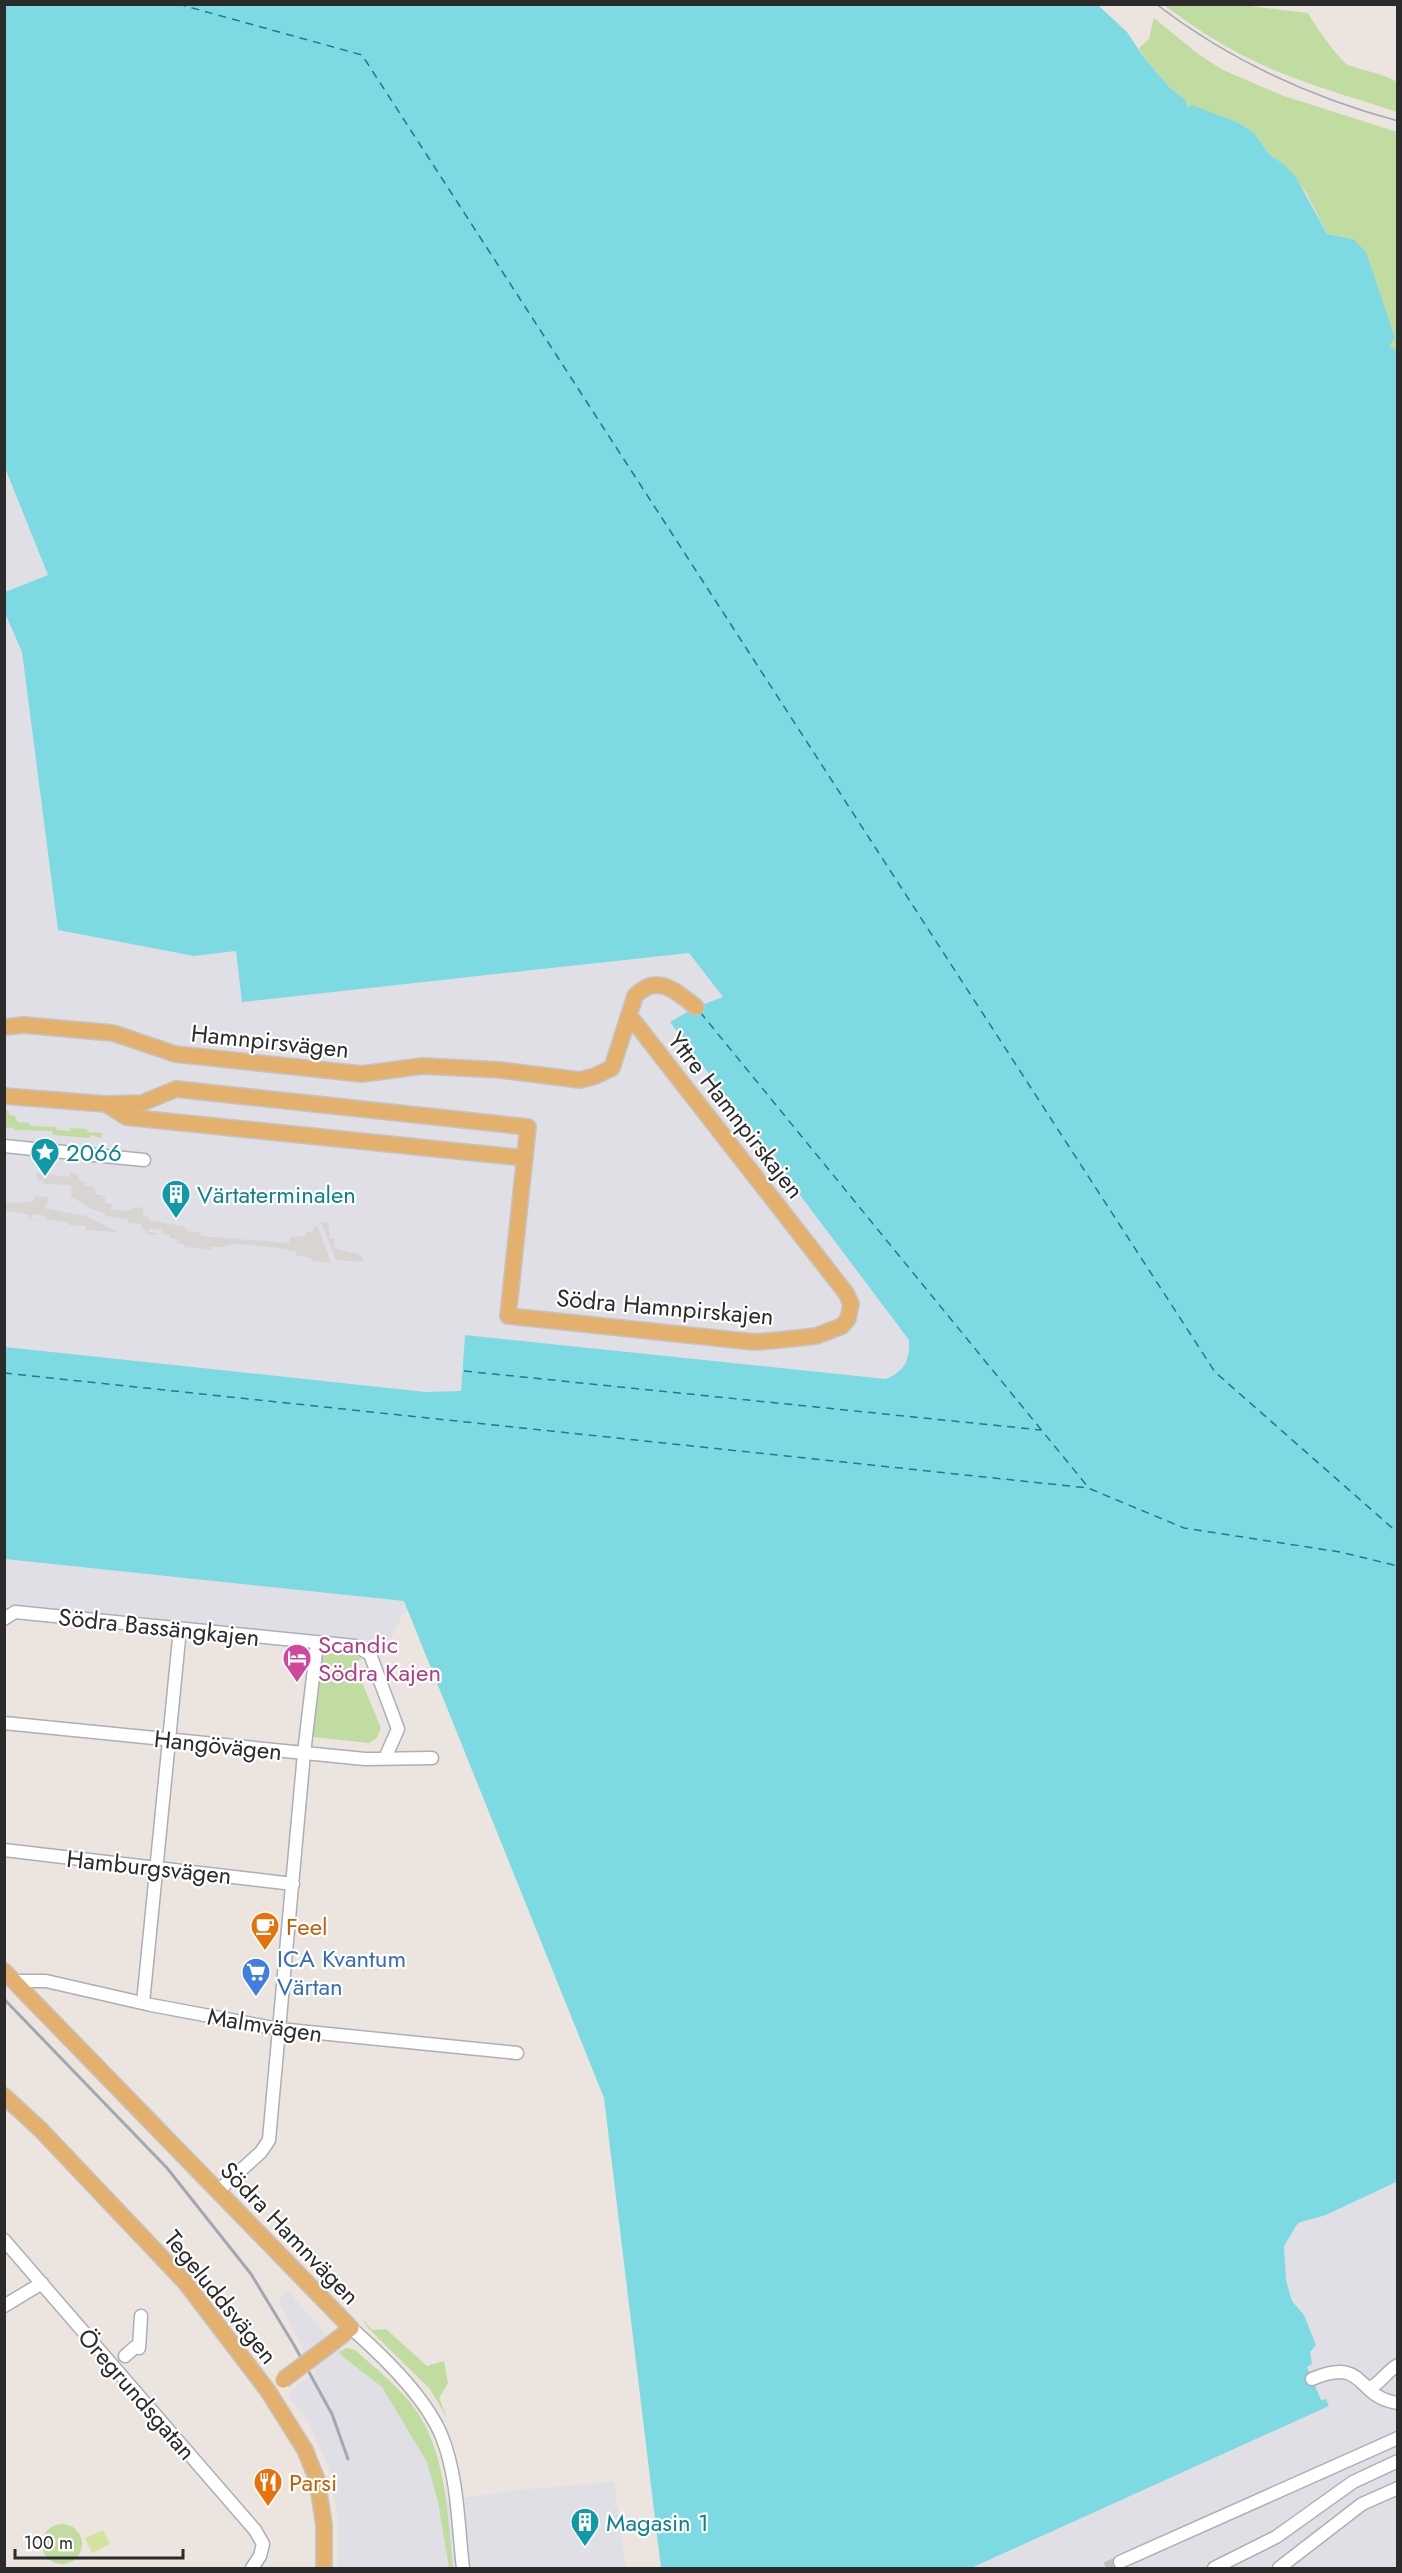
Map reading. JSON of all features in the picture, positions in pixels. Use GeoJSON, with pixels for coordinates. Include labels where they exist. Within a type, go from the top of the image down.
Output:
{"type":"FeatureCollection","features":[{"type":"Feature","properties":{"kind":"main road","name":"Yttre Hamnpirskajen"},"geometry":{"type":"LineString","coordinates":[[696,1007],[674,990],[653,985],[635,996],[629,1015],[846,1293],[851,1304],[848,1319]]}},
{"type":"Feature","properties":{"kind":"main road","name":"Hamnpirsvägen"},"geometry":{"type":"LineString","coordinates":[[4,1027],[24,1025],[113,1033],[174,1054],[362,1074],[422,1066],[500,1070],[580,1080],[607,1072],[616,1062],[629,1015]]}},
{"type":"Feature","properties":{"kind":"main road"},"geometry":{"type":"LineString","coordinates":[[4,1096],[106,1104],[142,1103],[176,1089],[528,1127],[525,1158],[126,1117],[106,1104]]}},
{"type":"Feature","properties":{"kind":"main road","name":"Södra Hamnpirskajen"},"geometry":{"type":"LineString","coordinates":[[525,1158],[508,1316],[754,1342],[816,1336],[842,1326],[848,1319]]}},
{"type":"Feature","properties":{"kind":"main road","name":"Södra Hamnvägen"},"geometry":{"type":"LineString","coordinates":[[10,1976],[351,2328]]}},
{"type":"Feature","properties":{"kind":"main road","name":"Tegeluddsvägen"},"geometry":{"type":"LineString","coordinates":[[4,2096],[40,2129],[185,2282],[268,2391],[305,2450],[314,2472],[323,2510],[324,2568]]}},
{"type":"Feature","properties":{"kind":"main road"},"geometry":{"type":"LineString","coordinates":[[268,2391],[351,2328]]}},
{"type":"Feature","properties":{"kind":"street"},"geometry":{"type":"LineString","coordinates":[[4,1146],[144,1160]]}},
{"type":"Feature","properties":{"kind":"street","name":"Södra Bassängkajen"},"geometry":{"type":"LineString","coordinates":[[10,1616],[355,1646],[370,1654],[398,1729],[385,1758]]}},
{"type":"Feature","properties":{"kind":"street"},"geometry":{"type":"LineString","coordinates":[[143,2003],[180,1629]]}},
{"type":"Feature","properties":{"kind":"street"},"geometry":{"type":"LineString","coordinates":[[218,2191],[261,2152],[269,2140],[304,1753],[317,1643]]}},
{"type":"Feature","properties":{"kind":"street","name":"Hangövägen"},"geometry":{"type":"LineString","coordinates":[[4,1723],[365,1759],[432,1758]]}},
{"type":"Feature","properties":{"kind":"street","name":"Hamburgsvägen"},"geometry":{"type":"LineString","coordinates":[[4,1850],[293,1884]]}},
{"type":"Feature","properties":{"kind":"street","name":"Malmvägen"},"geometry":{"type":"LineString","coordinates":[[10,1976],[279,2029],[517,2053]]}},
{"type":"Feature","properties":{"kind":"street","name":"Öregrundsgatan"},"geometry":{"type":"LineString","coordinates":[[4,2240],[255,2530],[262,2544],[262,2551],[252,2568]]}},
{"type":"Feature","properties":{"kind":"street"},"geometry":{"type":"LineString","coordinates":[[4,2306],[42,2283]]}},
{"type":"Feature","properties":{"kind":"street"},"geometry":{"type":"LineString","coordinates":[[125,2356],[135,2347],[139,2348],[141,2316]]}},
{"type":"Feature","properties":{"kind":"street","name":"Södra Hamnvägen"},"geometry":{"type":"LineString","coordinates":[[351,2328],[405,2383],[435,2423],[449,2458],[463,2568]]}},
{"type":"Feature","properties":{"kind":"street"},"geometry":{"type":"LineString","coordinates":[[1369,2388],[1376,2386],[1388,2370],[1398,2365]]}},
{"type":"Feature","properties":{"kind":"street"},"geometry":{"type":"LineString","coordinates":[[1312,2379],[1330,2371],[1348,2372],[1386,2402],[1398,2403]]}},
{"type":"Feature","properties":{"kind":"street"},"geometry":{"type":"LineString","coordinates":[[1120,2562],[1398,2438]]}},
{"type":"Feature","properties":{"kind":"street"},"geometry":{"type":"LineString","coordinates":[[1214,2568],[1276,2537],[1353,2482],[1398,2462]]}},
{"type":"Feature","properties":{"kind":"street"},"geometry":{"type":"LineString","coordinates":[[1279,2568],[1362,2504],[1398,2488]]}},
{"type":"Feature","properties":{"kind":"shaded area"},"geometry":{"type":"Polygon","coordinates":[[[4,468],[48,575],[5,592],[4,592],[4,468]]]}},
{"type":"Feature","properties":{"kind":"shaded area"},"geometry":{"type":"Polygon","coordinates":[[[4,611],[22,652],[58,930],[194,956],[236,951],[243,1002],[689,953],[723,997],[696,1007],[670,1022],[909,1340],[910,1356],[904,1366],[897,1374],[886,1379],[465,1335],[461,1392],[426,1392],[5,1347],[4,611]]]}},
{"type":"Feature","properties":{"kind":"shaded area"},"geometry":{"type":"Polygon","coordinates":[[[35,1173],[69,1177],[70,1173],[79,1174],[79,1181],[85,1181],[84,1186],[94,1187],[96,1195],[103,1195],[103,1198],[106,1198],[105,1203],[112,1204],[111,1209],[129,1211],[135,1207],[143,1208],[143,1216],[149,1217],[149,1220],[185,1227],[187,1231],[201,1233],[201,1236],[289,1243],[290,1237],[305,1236],[306,1232],[313,1232],[314,1226],[318,1227],[331,1263],[312,1261],[312,1259],[296,1255],[296,1251],[274,1247],[235,1244],[211,1247],[211,1250],[184,1247],[184,1244],[177,1243],[177,1239],[170,1238],[170,1235],[161,1234],[162,1230],[149,1229],[149,1232],[157,1233],[156,1235],[145,1234],[146,1230],[142,1229],[142,1224],[128,1223],[128,1219],[105,1216],[105,1213],[91,1209],[71,1196],[72,1187],[69,1185],[42,1184],[43,1181],[38,1180],[35,1173]]]}},
{"type":"Feature","properties":{"kind":"shaded area"},"geometry":{"type":"Polygon","coordinates":[[[36,1196],[49,1197],[45,1208],[86,1216],[117,1232],[86,1230],[86,1226],[69,1225],[67,1222],[45,1219],[45,1216],[32,1214],[31,1219],[39,1221],[29,1220],[29,1215],[5,1210],[5,1202],[32,1202],[36,1196]]]}},
{"type":"Feature","properties":{"kind":"shaded area"},"geometry":{"type":"Polygon","coordinates":[[[321,1222],[328,1223],[330,1238],[335,1239],[334,1248],[361,1255],[364,1262],[336,1260],[321,1222]]]}},
{"type":"Feature","properties":{"kind":"shaded area"},"geometry":{"type":"Polygon","coordinates":[[[5,1559],[404,1601],[408,1610],[402,1615],[389,1643],[5,1605],[5,1559]]]}},
{"type":"Feature","properties":{"kind":"shaded area"},"geometry":{"type":"Polygon","coordinates":[[[1397,2181],[1397,2568],[971,2568],[1329,2406],[1326,2399],[1321,2400],[1306,2366],[1310,2352],[1304,2315],[1292,2301],[1286,2280],[1284,2246],[1298,2223],[1326,2215],[1397,2181]]]}},
{"type":"Feature","properties":{"kind":"shaded area"},"geometry":{"type":"Polygon","coordinates":[[[288,2291],[340,2351],[346,2348],[355,2350],[400,2392],[432,2475],[438,2502],[517,2490],[614,2482],[626,2568],[338,2568],[338,2518],[330,2471],[309,2423],[289,2396],[291,2390],[316,2372],[279,2302],[284,2293],[288,2291]]]}},
{"type":"Feature","properties":{"kind":"green space"},"geometry":{"type":"Polygon","coordinates":[[[1164,5],[1242,5],[1308,13],[1344,62],[1397,82],[1397,112],[1285,75],[1216,41],[1164,5]]]}},
{"type":"Feature","properties":{"kind":"green space"},"geometry":{"type":"Polygon","coordinates":[[[1154,18],[1198,54],[1223,70],[1284,96],[1397,132],[1397,351],[1389,346],[1353,239],[1327,234],[1307,194],[1285,165],[1269,154],[1255,134],[1239,123],[1187,108],[1186,100],[1171,89],[1145,59],[1139,48],[1149,39],[1154,18]]]}},
{"type":"Feature","properties":{"kind":"green space"},"geometry":{"type":"Polygon","coordinates":[[[5,1110],[8,1110],[9,1115],[15,1116],[18,1122],[29,1123],[30,1126],[56,1127],[57,1130],[70,1131],[70,1128],[87,1129],[88,1132],[102,1133],[101,1138],[91,1135],[90,1138],[53,1135],[52,1131],[14,1130],[14,1128],[5,1127],[5,1110]]]}},
{"type":"Feature","properties":{"kind":"green space"},"geometry":{"type":"Polygon","coordinates":[[[340,1649],[354,1653],[361,1659],[354,1663],[381,1728],[377,1738],[369,1743],[313,1737],[311,1734],[320,1652],[340,1649]]]}},
{"type":"Feature","properties":{"kind":"green space"},"geometry":{"type":"Polygon","coordinates":[[[361,2317],[372,2330],[386,2329],[427,2366],[444,2361],[448,2383],[439,2398],[447,2418],[430,2389],[368,2328],[361,2317]]]}},
{"type":"Feature","properties":{"kind":"green space"},"geometry":{"type":"Polygon","coordinates":[[[346,2348],[355,2350],[383,2374],[403,2394],[422,2419],[438,2459],[443,2481],[453,2568],[449,2568],[438,2502],[427,2462],[382,2387],[339,2352],[346,2348]]]}},
{"type":"Feature","properties":{"kind":"green space"},"geometry":{"type":"Polygon","coordinates":[[[62,2524],[70,2525],[76,2530],[81,2536],[81,2552],[76,2558],[70,2563],[62,2564],[54,2563],[48,2558],[43,2552],[42,2544],[43,2536],[48,2530],[54,2525],[62,2524]]]}},
{"type":"Feature","properties":{"kind":"green space"},"geometry":{"type":"Polygon","coordinates":[[[103,2530],[110,2544],[92,2553],[85,2538],[103,2530]]]}},
{"type":"Feature","properties":{"kind":"water"},"geometry":{"type":"Polygon","coordinates":[[[5,5],[1098,5],[1127,32],[1145,59],[1171,89],[1186,100],[1187,108],[1192,105],[1239,123],[1255,134],[1269,154],[1285,165],[1296,177],[1327,234],[1353,239],[1366,252],[1395,338],[1389,346],[1398,351],[1398,2181],[1326,2215],[1298,2223],[1284,2246],[1286,2280],[1292,2301],[1304,2315],[1316,2345],[1310,2352],[1312,2364],[1307,2367],[1321,2400],[1326,2399],[1329,2406],[971,2568],[661,2568],[604,2098],[404,1601],[5,1559],[5,1347],[426,1392],[461,1391],[465,1335],[886,1379],[898,1372],[905,1364],[909,1340],[670,1022],[696,1007],[723,997],[689,953],[242,1002],[236,951],[194,956],[58,930],[22,652],[4,611],[5,592],[48,575],[5,468],[5,5]]]}},
{"type":"Feature","properties":{"kind":"ferry route"},"geometry":{"type":"LineString","coordinates":[[178,4],[362,55],[1215,1372],[1398,1533]]}},
{"type":"Feature","properties":{"kind":"ferry route"},"geometry":{"type":"LineString","coordinates":[[700,1012],[1088,1487]]}},
{"type":"Feature","properties":{"kind":"ferry route"},"geometry":{"type":"LineString","coordinates":[[464,1371],[1041,1430]]}},
{"type":"Feature","properties":{"kind":"ferry route"},"geometry":{"type":"LineString","coordinates":[[4,1373],[1088,1488],[1184,1528],[1340,1552],[1398,1566]]}},
{"type":"Feature","properties":{"kind":"tunnel"},"geometry":{"type":"LineString","coordinates":[[1106,2568],[1120,2562]]}},
{"type":"Feature","properties":{"kind":"tram line"},"geometry":{"type":"LineString","coordinates":[[1156,4],[1212,43],[1271,74],[1333,100],[1398,121]]}},
{"type":"Feature","properties":{"kind":"railway"},"geometry":{"type":"LineString","coordinates":[[4,1999],[167,2168],[251,2274],[332,2414],[348,2459]]}},
{"type":"Feature","properties":{"kind":"place","name":"2066"},"geometry":{"type":"Point","coordinates":[45,1178]}},
{"type":"Feature","properties":{"kind":"place","name":"Värtaterminalen"},"geometry":{"type":"Point","coordinates":[176,1220]}},
{"type":"Feature","properties":{"kind":"place","name":"Scandic Södra Kajen"},"geometry":{"type":"Point","coordinates":[297,1684]}},
{"type":"Feature","properties":{"kind":"place","name":"Feel"},"geometry":{"type":"Point","coordinates":[265,1952]}},
{"type":"Feature","properties":{"kind":"place","name":"ICA Kvantum Värtan"},"geometry":{"type":"Point","coordinates":[256,1998]}},
{"type":"Feature","properties":{"kind":"place","name":"Parsi"},"geometry":{"type":"Point","coordinates":[268,2508]}},
{"type":"Feature","properties":{"kind":"place","name":"Magasin 1"},"geometry":{"type":"Point","coordinates":[585,2548]}}]}
